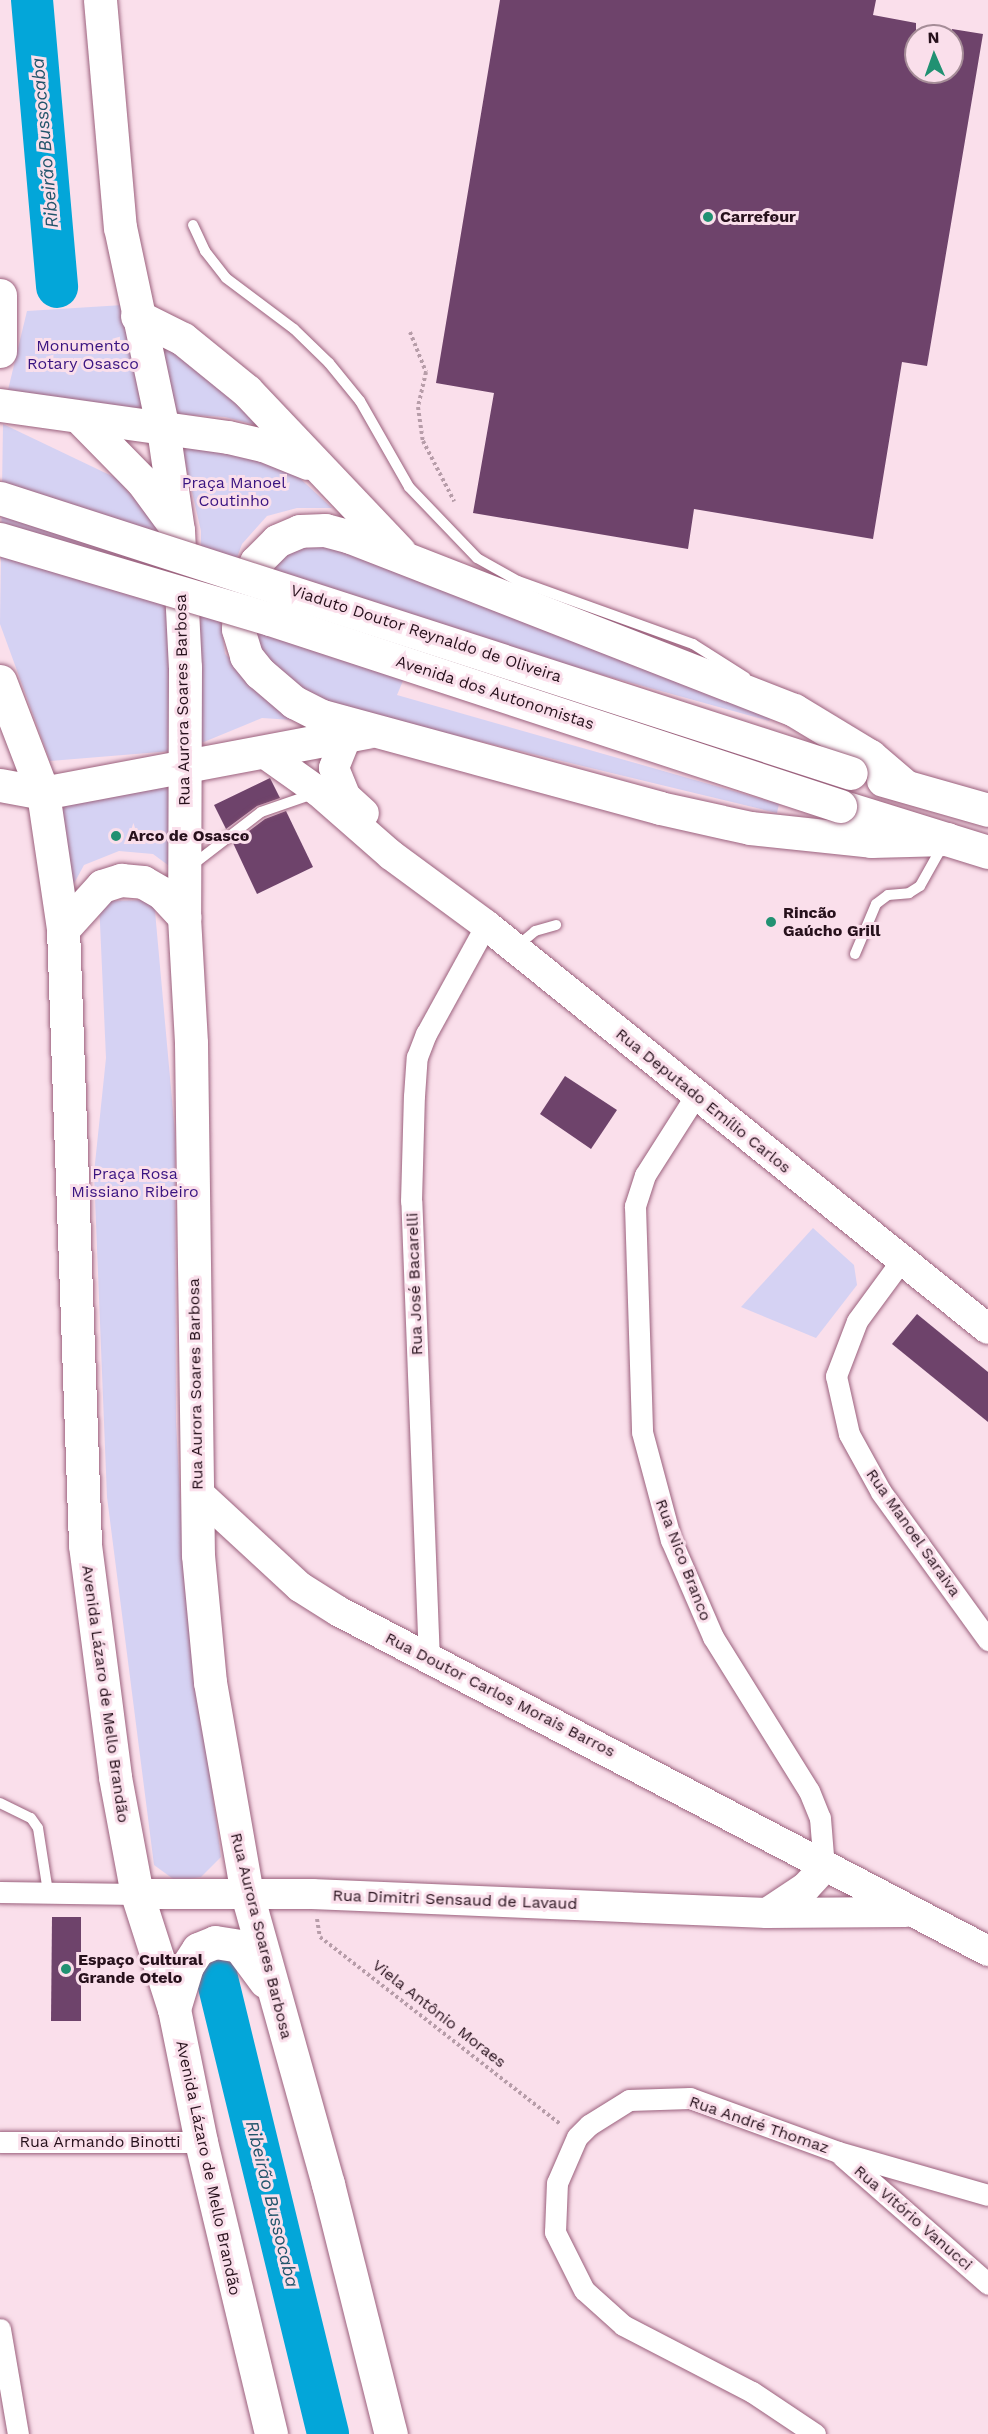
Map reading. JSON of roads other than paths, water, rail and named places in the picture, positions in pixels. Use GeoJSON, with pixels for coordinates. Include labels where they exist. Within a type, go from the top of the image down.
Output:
{"type":"FeatureCollection","features":[{"type":"Feature","properties":{"kind":"main road","name":"Rua Aurora Soares Barbosa"},"geometry":{"type":"LineString","coordinates":[[100,0],[120,227],[137,316],[163,429],[178,530],[186,767],[184,917],[191,1055],[199,1565],[210,1682],[247,1894],[328,2184],[391,2434]]}},
{"type":"Feature","properties":{"kind":"main road"},"geometry":{"type":"LineString","coordinates":[[0,296],[1,342]]}},
{"type":"Feature","properties":{"kind":"main road"},"geometry":{"type":"LineString","coordinates":[[137,316],[183,339],[230,376],[408,562]]}},
{"type":"Feature","properties":{"kind":"main road"},"geometry":{"type":"LineString","coordinates":[[0,405],[263,445],[295,455],[320,470]]}},
{"type":"Feature","properties":{"kind":"main road"},"geometry":{"type":"LineString","coordinates":[[79,417],[142,481],[178,530]]}},
{"type":"Feature","properties":{"kind":"main road","name":"Viaduto Doutor Reynaldo de Oliveira"},"geometry":{"type":"LineString","coordinates":[[0,498],[851,773],[904,785]]}},
{"type":"Feature","properties":{"kind":"main road"},"geometry":{"type":"LineString","coordinates":[[947,839],[870,841],[750,828],[359,734],[294,702],[260,673],[246,656],[241,638],[238,601],[256,562],[277,541],[300,531],[325,530],[351,537],[408,562],[772,700],[870,756],[904,785],[988,810]]}},
{"type":"Feature","properties":{"kind":"main road","name":"Avenida dos Autonomistas"},"geometry":{"type":"LineString","coordinates":[[0,539],[270,619],[840,806],[988,852]]}},
{"type":"Feature","properties":{"kind":"main road","name":"Avenida Lázaro de Mello Brandão"},"geometry":{"type":"LineString","coordinates":[[0,681],[43,793],[63,929],[86,1545],[100,1683],[137,1894],[174,2009],[201,2142],[271,2434]]}},
{"type":"Feature","properties":{"kind":"main road"},"geometry":{"type":"LineString","coordinates":[[0,785],[43,793],[359,734]]}},
{"type":"Feature","properties":{"kind":"main road"},"geometry":{"type":"LineString","coordinates":[[63,929],[102,886],[121,880],[143,882],[162,893],[184,917]]}},
{"type":"Feature","properties":{"kind":"main road"},"geometry":{"type":"LineString","coordinates":[[174,2009],[187,1966],[198,1949],[214,1942],[239,1946],[272,1989]]}},
{"type":"Feature","properties":{"kind":"street","name":"Rua Deputado Emílio Carlos"},"geometry":{"type":"LineString","coordinates":[[359,734],[334,768],[346,797],[398,844],[418,873]]}},
{"type":"Feature","properties":{"kind":"street","name":"Rua Deputado Emílio Carlos"},"geometry":{"type":"LineString","coordinates":[[264,753],[319,792],[391,855],[418,873],[515,948],[988,1329]]}},
{"type":"Feature","properties":{"kind":"street","name":"Rua José Bacarelli"},"geometry":{"type":"LineString","coordinates":[[429,1661],[411,1201],[415,1076],[417,1057],[426,1034],[486,925]]}},
{"type":"Feature","properties":{"kind":"street","name":"Rua Nico Branco"},"geometry":{"type":"LineString","coordinates":[[696,1095],[645,1175],[635,1206],[642,1432],[671,1540],[713,1637],[808,1791],[820,1818],[824,1868]]}},
{"type":"Feature","properties":{"kind":"street","name":"Rua Manoel Saraiva"},"geometry":{"type":"LineString","coordinates":[[901,1261],[857,1321],[836,1376],[849,1434],[881,1492],[988,1640]]}},
{"type":"Feature","properties":{"kind":"street","name":"Rua Doutor Carlos Morais Barros"},"geometry":{"type":"LineString","coordinates":[[197,1492],[300,1587],[429,1661],[589,1739],[824,1868],[988,1951]]}},
{"type":"Feature","properties":{"kind":"street"},"geometry":{"type":"LineString","coordinates":[[767,1913],[806,1887],[824,1868]]}},
{"type":"Feature","properties":{"kind":"street","name":"Rua Dimitri Sensaud de Lavaud"},"geometry":{"type":"LineString","coordinates":[[0,1892],[312,1894],[767,1913],[911,1912]]}},
{"type":"Feature","properties":{"kind":"street","name":"Rua André Thomaz"},"geometry":{"type":"LineString","coordinates":[[815,2434],[752,2392],[623,2325],[584,2290],[555,2232],[558,2183],[577,2137],[589,2125],[629,2100],[690,2098],[838,2152],[988,2195]]}},
{"type":"Feature","properties":{"kind":"street","name":"Rua Armando Binotti"},"geometry":{"type":"LineString","coordinates":[[0,2142],[201,2142]]}},
{"type":"Feature","properties":{"kind":"street","name":"Rua Vitório Vanucci"},"geometry":{"type":"LineString","coordinates":[[838,2152],[988,2284]]}},
{"type":"Feature","properties":{"kind":"street"},"geometry":{"type":"LineString","coordinates":[[0,2329],[18,2434]]}},
{"type":"Feature","properties":{"kind":"lane"},"geometry":{"type":"LineString","coordinates":[[193,225],[204,251],[226,278],[294,329],[329,363],[360,401],[409,487],[477,558],[539,590],[644,623],[693,644],[726,663],[772,700]]}},
{"type":"Feature","properties":{"kind":"lane"},"geometry":{"type":"LineString","coordinates":[[185,871],[261,812],[319,792]]}},
{"type":"Feature","properties":{"kind":"lane"},"geometry":{"type":"LineString","coordinates":[[855,954],[876,904],[888,895],[909,893],[920,886],[947,839]]}},
{"type":"Feature","properties":{"kind":"lane"},"geometry":{"type":"LineString","coordinates":[[515,948],[535,931],[556,925]]}},
{"type":"Feature","properties":{"kind":"lane"},"geometry":{"type":"LineString","coordinates":[[0,1803],[32,1818],[38,1828],[48,1892]]}},
{"type":"Feature","properties":{"kind":"waterway","name":"Ribeirão Bussocaba"},"geometry":{"type":"LineString","coordinates":[[32,0],[57,287]]}},
{"type":"Feature","properties":{"kind":"waterway","name":"Ribeirão Bussocaba"},"geometry":{"type":"LineString","coordinates":[[216,1974],[328,2434]]}},
{"type":"Feature","properties":{"kind":"place","name":"Carrefour"},"geometry":{"type":"Point","coordinates":[708,217]}},
{"type":"Feature","properties":{"kind":"place","name":"Arco de Osasco"},"geometry":{"type":"Point","coordinates":[116,836]}},
{"type":"Feature","properties":{"kind":"place","name":"Rincão Gaúcho Grill"},"geometry":{"type":"Point","coordinates":[771,922]}},
{"type":"Feature","properties":{"kind":"place","name":"Espaço Cultural Grande Otelo"},"geometry":{"type":"Point","coordinates":[66,1969]}},
{"type":"Feature","properties":{"kind":"park label","name":"Monumento Rotary Osasco"},"geometry":{"type":"Point","coordinates":[83,355]}},
{"type":"Feature","properties":{"kind":"park label","name":"Praça Manoel Coutinho"},"geometry":{"type":"Point","coordinates":[234,492]}},
{"type":"Feature","properties":{"kind":"park label","name":"Praça Rosa Missiano Ribeiro"},"geometry":{"type":"Point","coordinates":[135,1183]}}]}
